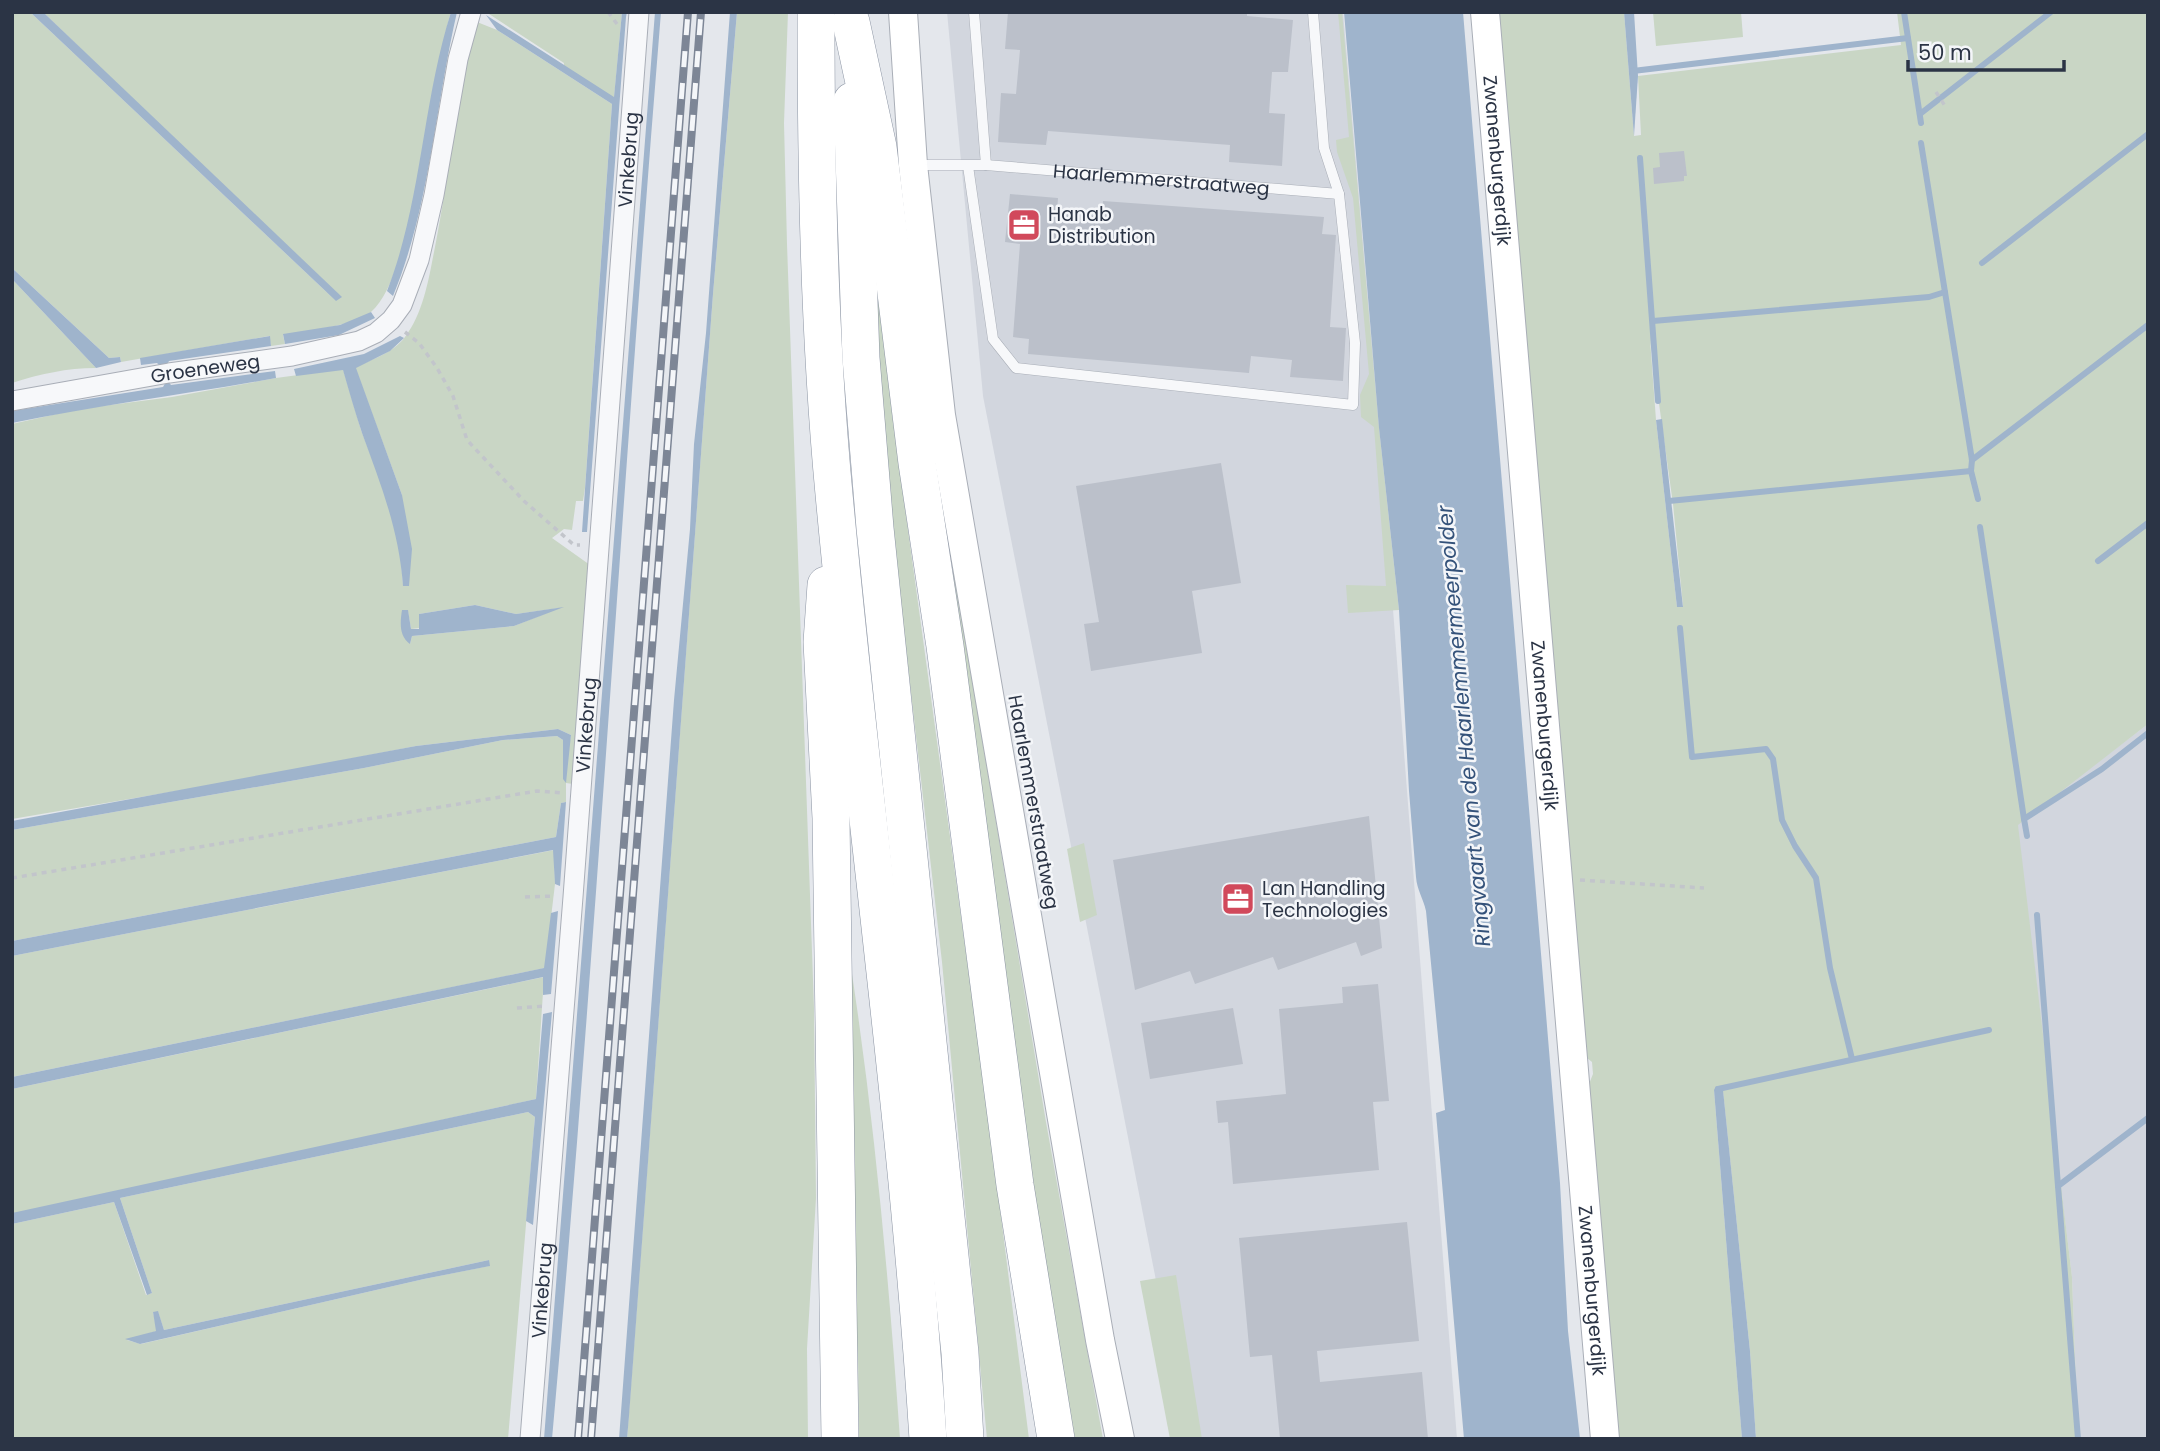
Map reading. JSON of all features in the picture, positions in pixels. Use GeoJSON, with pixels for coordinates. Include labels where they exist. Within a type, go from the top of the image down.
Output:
{"type":"FeatureCollection","features":[{"type":"Feature","properties":{"kind":"highway"},"geometry":{"type":"LineString","coordinates":[[816,12],[822,307],[834,490],[909,1207],[928,1439]]}},
{"type":"Feature","properties":{"kind":"highway"},"geometry":{"type":"LineString","coordinates":[[851,17],[853,172],[864,397],[883,608],[960,1353],[965,1439]]}},
{"type":"Feature","properties":{"kind":"highway"},"geometry":{"type":"LineString","coordinates":[[851,17],[878,147],[917,463],[945,646],[1013,1172],[1056,1439]]}},
{"type":"Feature","properties":{"kind":"highway"},"geometry":{"type":"LineString","coordinates":[[834,490],[822,642],[831,818],[840,1439]]}},
{"type":"Feature","properties":{"kind":"main road","name":"Haarlemmerstraatweg"},"geometry":{"type":"LineString","coordinates":[[903,12],[913,165],[941,415],[1100,1340],[1120,1439]]}},
{"type":"Feature","properties":{"kind":"main road","name":"Zwanenburgerdijk"},"geometry":{"type":"LineString","coordinates":[[1485,12],[1605,1439]]}},
{"type":"Feature","properties":{"kind":"street"},"geometry":{"type":"LineString","coordinates":[[391,320],[411,286],[423,246],[458,60],[471,12]]}},
{"type":"Feature","properties":{"kind":"street","name":"Vinkebrug"},"geometry":{"type":"LineString","coordinates":[[530,1439],[639,12]]}},
{"type":"Feature","properties":{"kind":"street","name":"Groeneweg"},"geometry":{"type":"LineString","coordinates":[[12,401],[169,373],[292,356],[359,341],[376,333],[391,320]]}},
{"type":"Feature","properties":{"kind":"lane"},"geometry":{"type":"LineString","coordinates":[[974,12],[986,164]]}},
{"type":"Feature","properties":{"kind":"lane"},"geometry":{"type":"LineString","coordinates":[[968,166],[993,339],[1016,368],[1353,405],[1355,342],[1339,194],[1324,148],[1313,12]]}},
{"type":"Feature","properties":{"kind":"lane","name":"Haarlemmerstraatweg"},"geometry":{"type":"LineString","coordinates":[[913,165],[986,164],[1339,194]]}},
{"type":"Feature","properties":{"kind":"path"},"geometry":{"type":"LineString","coordinates":[[607,12],[618,25]]}},
{"type":"Feature","properties":{"kind":"path"},"geometry":{"type":"LineString","coordinates":[[1936,92],[1945,106]]}},
{"type":"Feature","properties":{"kind":"path"},"geometry":{"type":"LineString","coordinates":[[391,320],[419,343],[437,368],[453,397],[467,440],[524,501],[574,545],[600,544]]}},
{"type":"Feature","properties":{"kind":"path"},"geometry":{"type":"LineString","coordinates":[[12,878],[537,791]]}},
{"type":"Feature","properties":{"kind":"path"},"geometry":{"type":"LineString","coordinates":[[1593,880],[1703,888]]}},
{"type":"Feature","properties":{"kind":"path"},"geometry":{"type":"LineString","coordinates":[[525,897],[573,897]]}},
{"type":"Feature","properties":{"kind":"path"},"geometry":{"type":"LineString","coordinates":[[517,1008],[563,1008]]}},
{"type":"Feature","properties":{"kind":"shaded area"},"geometry":{"type":"Polygon","coordinates":[[[947,12],[1343,12],[1379,428],[1457,1439],[1187,1439],[983,396],[947,12]]]}},
{"type":"Feature","properties":{"kind":"shaded area"},"geometry":{"type":"Polygon","coordinates":[[[2148,724],[2148,1439],[2078,1439],[2072,1277],[2017,824],[2148,724]]]}},
{"type":"Feature","properties":{"kind":"green space"},"geometry":{"type":"Polygon","coordinates":[[[12,12],[30,12],[336,301],[221,184],[43,12],[451,12],[410,218],[399,259],[386,291],[371,312],[353,321],[283,335],[285,344],[271,346],[269,336],[121,362],[120,357],[109,358],[12,268],[12,12]]]}},
{"type":"Feature","properties":{"kind":"green space"},"geometry":{"type":"Polygon","coordinates":[[[486,12],[622,12],[614,98],[564,67],[564,63],[486,12]]]}},
{"type":"Feature","properties":{"kind":"green space"},"geometry":{"type":"Polygon","coordinates":[[[737,12],[788,12],[784,123],[787,244],[814,1008],[816,1198],[807,1349],[808,1439],[627,1439],[713,294],[737,12]]]}},
{"type":"Feature","properties":{"kind":"green space"},"geometry":{"type":"Polygon","coordinates":[[[1338,12],[1342,12],[1379,428],[1399,610],[1348,613],[1346,585],[1386,586],[1374,427],[1361,417],[1360,395],[1369,374],[1353,198],[1337,152],[1336,140],[1349,137],[1338,12]]]}},
{"type":"Feature","properties":{"kind":"green space"},"geometry":{"type":"Polygon","coordinates":[[[1499,12],[1624,12],[1634,136],[1641,135],[1638,76],[1901,45],[1897,12],[2148,12],[2148,724],[2018,825],[2072,1277],[2078,1439],[1756,1439],[1750,1351],[1723,1091],[1714,1090],[1742,1439],[1617,1439],[1585,1094],[1593,1074],[1592,1062],[1582,1054],[1499,12]],[[1650,339],[1656,420],[1677,607],[1683,606],[1673,504],[1650,339]]]}},
{"type":"Feature","properties":{"kind":"green space"},"geometry":{"type":"Polygon","coordinates":[[[1653,12],[1741,12],[1743,37],[1656,46],[1653,12]]]}},
{"type":"Feature","properties":{"kind":"green space"},"geometry":{"type":"Polygon","coordinates":[[[477,22],[497,30],[612,104],[585,488],[583,501],[576,501],[572,530],[564,529],[552,538],[590,565],[573,784],[566,783],[566,802],[561,803],[556,837],[12,941],[12,830],[364,768],[503,740],[557,736],[563,740],[563,778],[571,735],[558,729],[416,746],[241,780],[12,819],[12,424],[79,409],[343,369],[361,430],[393,513],[403,585],[402,495],[355,367],[382,355],[400,343],[417,317],[435,247],[458,105],[477,22]],[[475,605],[419,614],[420,628],[411,629],[408,611],[410,644],[412,636],[514,626],[559,608],[516,614],[475,605]]]}},
{"type":"Feature","properties":{"kind":"green space"},"geometry":{"type":"Polygon","coordinates":[[[872,257],[877,261],[892,413],[989,1121],[1029,1439],[987,1439],[942,962],[883,449],[872,257]]]}},
{"type":"Feature","properties":{"kind":"green space"},"geometry":{"type":"Polygon","coordinates":[[[12,279],[96,368],[54,372],[12,383],[12,279]]]}},
{"type":"Feature","properties":{"kind":"green space"},"geometry":{"type":"Polygon","coordinates":[[[954,570],[1046,1122],[1103,1439],[1075,1439],[1030,1172],[951,572],[954,570]]]}},
{"type":"Feature","properties":{"kind":"green space"},"geometry":{"type":"Polygon","coordinates":[[[1084,843],[1097,915],[1080,922],[1067,849],[1084,843]]]}},
{"type":"Feature","properties":{"kind":"green space"},"geometry":{"type":"Polygon","coordinates":[[[554,850],[555,884],[545,968],[12,1077],[12,956],[554,850]]]}},
{"type":"Feature","properties":{"kind":"green space"},"geometry":{"type":"Polygon","coordinates":[[[838,888],[876,1162],[900,1439],[859,1439],[858,1358],[841,1129],[838,888]]]}},
{"type":"Feature","properties":{"kind":"green space"},"geometry":{"type":"Polygon","coordinates":[[[544,977],[536,1099],[12,1215],[12,1089],[544,977]]]}},
{"type":"Feature","properties":{"kind":"green space"},"geometry":{"type":"Polygon","coordinates":[[[528,1112],[535,1117],[508,1439],[12,1439],[12,1224],[114,1202],[146,1295],[152,1293],[120,1198],[528,1112]],[[489,1260],[164,1330],[158,1312],[153,1312],[157,1331],[127,1340],[141,1344],[489,1266],[489,1260]]]}},
{"type":"Feature","properties":{"kind":"green space"},"geometry":{"type":"Polygon","coordinates":[[[1176,1275],[1202,1439],[1170,1439],[1140,1281],[1176,1275]]]}},
{"type":"Feature","properties":{"kind":"water"},"geometry":{"type":"Polygon","coordinates":[[[30,12],[43,12],[342,297],[336,301],[30,12]]]}},
{"type":"Feature","properties":{"kind":"water"},"geometry":{"type":"Polygon","coordinates":[[[451,12],[457,12],[424,192],[416,227],[393,296],[387,291],[408,222],[441,47],[451,12]]]}},
{"type":"Feature","properties":{"kind":"water"},"geometry":{"type":"Polygon","coordinates":[[[622,12],[627,12],[587,532],[582,532],[612,104],[497,30],[486,15],[614,97],[622,12]]]}},
{"type":"Feature","properties":{"kind":"water"},"geometry":{"type":"Polygon","coordinates":[[[655,12],[661,12],[582,1083],[552,1439],[544,1439],[655,12]]]}},
{"type":"Feature","properties":{"kind":"water"},"geometry":{"type":"Polygon","coordinates":[[[730,12],[737,12],[713,294],[629,1416],[627,1439],[619,1439],[674,700],[690,529],[694,444],[706,333],[730,12]]]}},
{"type":"Feature","properties":{"kind":"water","name":"Ringvaart van de Haarlemmermeerpolder"},"geometry":{"type":"Polygon","coordinates":[[[1344,12],[1463,12],[1560,1183],[1568,1331],[1580,1439],[1464,1439],[1436,1113],[1445,1110],[1426,911],[1416,877],[1399,610],[1379,428],[1344,12]]]}},
{"type":"Feature","properties":{"kind":"water"},"geometry":{"type":"Polygon","coordinates":[[[1624,12],[1634,12],[1638,76],[1634,136],[1624,12]]]}},
{"type":"Feature","properties":{"kind":"water"},"geometry":{"type":"Polygon","coordinates":[[[12,268],[109,358],[120,357],[121,362],[96,368],[12,279],[12,268]]]}},
{"type":"Feature","properties":{"kind":"water"},"geometry":{"type":"Polygon","coordinates":[[[371,312],[375,318],[339,335],[285,344],[283,334],[340,325],[371,312]]]}},
{"type":"Feature","properties":{"kind":"water"},"geometry":{"type":"Polygon","coordinates":[[[270,336],[271,346],[169,361],[166,366],[161,367],[157,363],[141,365],[140,358],[270,336]]]}},
{"type":"Feature","properties":{"kind":"water"},"geometry":{"type":"Polygon","coordinates":[[[400,336],[404,338],[390,351],[356,368],[402,495],[412,549],[409,586],[403,586],[398,546],[388,508],[343,370],[296,376],[294,369],[364,354],[400,336]]]}},
{"type":"Feature","properties":{"kind":"water"},"geometry":{"type":"Polygon","coordinates":[[[275,371],[276,378],[12,423],[12,411],[163,387],[167,380],[171,385],[275,371]]]}},
{"type":"Feature","properties":{"kind":"water"},"geometry":{"type":"Polygon","coordinates":[[[1662,419],[1683,607],[1677,607],[1656,420],[1662,419]]]}},
{"type":"Feature","properties":{"kind":"water"},"geometry":{"type":"Polygon","coordinates":[[[475,605],[516,614],[564,607],[514,626],[412,636],[410,644],[402,633],[402,610],[408,610],[411,629],[419,629],[419,614],[475,605]]]}},
{"type":"Feature","properties":{"kind":"water"},"geometry":{"type":"Polygon","coordinates":[[[558,729],[571,735],[566,783],[563,779],[563,740],[557,736],[503,740],[364,768],[12,830],[12,821],[416,746],[558,729]]]}},
{"type":"Feature","properties":{"kind":"water"},"geometry":{"type":"Polygon","coordinates":[[[566,802],[560,886],[555,884],[553,850],[12,956],[12,941],[556,837],[561,803],[566,802]]]}},
{"type":"Feature","properties":{"kind":"water"},"geometry":{"type":"Polygon","coordinates":[[[558,911],[551,994],[543,995],[543,977],[12,1089],[12,1077],[544,968],[551,913],[558,911]]]}},
{"type":"Feature","properties":{"kind":"water"},"geometry":{"type":"Polygon","coordinates":[[[552,1012],[533,1225],[526,1221],[535,1117],[528,1112],[120,1198],[152,1293],[147,1295],[114,1202],[12,1224],[12,1213],[536,1099],[543,1014],[552,1012]]]}},
{"type":"Feature","properties":{"kind":"water"},"geometry":{"type":"Polygon","coordinates":[[[1716,1086],[1723,1090],[1750,1351],[1756,1439],[1742,1439],[1714,1090],[1716,1086]]]}},
{"type":"Feature","properties":{"kind":"water"},"geometry":{"type":"Polygon","coordinates":[[[489,1260],[490,1266],[140,1344],[125,1339],[156,1331],[153,1312],[158,1311],[164,1330],[489,1260]]]}},
{"type":"Feature","properties":{"kind":"building"},"geometry":{"type":"Polygon","coordinates":[[[1008,12],[1247,12],[1247,16],[1293,20],[1288,72],[1272,72],[1269,113],[1285,114],[1282,166],[1229,162],[1230,145],[1048,131],[1046,145],[998,142],[1001,93],[1016,94],[1020,50],[1005,49],[1008,12]]]}},
{"type":"Feature","properties":{"kind":"building"},"geometry":{"type":"Polygon","coordinates":[[[1684,151],[1687,176],[1684,176],[1684,181],[1654,184],[1653,168],[1660,167],[1659,153],[1684,151]]]}},
{"type":"Feature","properties":{"kind":"building"},"geometry":{"type":"Polygon","coordinates":[[[1010,194],[1058,198],[1057,213],[1101,216],[1103,201],[1324,217],[1322,234],[1336,235],[1330,327],[1346,328],[1343,381],[1290,377],[1292,360],[1251,356],[1249,373],[1028,354],[1029,339],[1013,337],[1020,244],[1005,242],[1010,194]]]}},
{"type":"Feature","properties":{"kind":"building"},"geometry":{"type":"Polygon","coordinates":[[[1221,463],[1241,583],[1192,591],[1202,653],[1091,671],[1084,624],[1099,622],[1076,486],[1221,463]]]}},
{"type":"Feature","properties":{"kind":"building"},"geometry":{"type":"Polygon","coordinates":[[[1369,816],[1382,948],[1361,956],[1356,942],[1278,970],[1273,957],[1195,984],[1190,971],[1135,990],[1113,860],[1369,816]]]}},
{"type":"Feature","properties":{"kind":"building"},"geometry":{"type":"Polygon","coordinates":[[[1378,984],[1389,1101],[1373,1102],[1379,1170],[1233,1184],[1228,1122],[1218,1123],[1216,1101],[1286,1094],[1279,1009],[1343,1003],[1342,987],[1378,984]]]}},
{"type":"Feature","properties":{"kind":"building"},"geometry":{"type":"Polygon","coordinates":[[[1233,1008],[1243,1064],[1150,1079],[1141,1023],[1233,1008]]]}},
{"type":"Feature","properties":{"kind":"building"},"geometry":{"type":"Polygon","coordinates":[[[1407,1222],[1419,1341],[1317,1351],[1320,1382],[1422,1372],[1428,1439],[1280,1439],[1272,1355],[1250,1357],[1239,1238],[1407,1222]]]}},
{"type":"Feature","properties":{"kind":"waterway"},"geometry":{"type":"LineString","coordinates":[[1904,12],[1921,123]]}},
{"type":"Feature","properties":{"kind":"waterway"},"geometry":{"type":"LineString","coordinates":[[1920,114],[2051,12]]}},
{"type":"Feature","properties":{"kind":"waterway"},"geometry":{"type":"LineString","coordinates":[[1633,71],[1908,38]]}},
{"type":"Feature","properties":{"kind":"waterway"},"geometry":{"type":"LineString","coordinates":[[1982,263],[2148,134]]}},
{"type":"Feature","properties":{"kind":"waterway"},"geometry":{"type":"LineString","coordinates":[[1921,143],[1972,460],[1971,471],[1978,499]]}},
{"type":"Feature","properties":{"kind":"waterway"},"geometry":{"type":"LineString","coordinates":[[1640,158],[1658,401]]}},
{"type":"Feature","properties":{"kind":"waterway"},"geometry":{"type":"LineString","coordinates":[[1653,321],[1929,297],[1945,292]]}},
{"type":"Feature","properties":{"kind":"waterway"},"geometry":{"type":"LineString","coordinates":[[1972,460],[2148,325]]}},
{"type":"Feature","properties":{"kind":"waterway"},"geometry":{"type":"LineString","coordinates":[[1669,501],[1971,471]]}},
{"type":"Feature","properties":{"kind":"waterway"},"geometry":{"type":"LineString","coordinates":[[2098,561],[2148,523]]}},
{"type":"Feature","properties":{"kind":"waterway"},"geometry":{"type":"LineString","coordinates":[[1980,527],[2024,819]]}},
{"type":"Feature","properties":{"kind":"waterway"},"geometry":{"type":"LineString","coordinates":[[1680,628],[1692,757],[1766,749],[1773,759],[1782,820],[1816,878],[1830,968],[1852,1059]]}},
{"type":"Feature","properties":{"kind":"waterway"},"geometry":{"type":"LineString","coordinates":[[2027,836],[2024,819],[2102,769],[2148,733]]}},
{"type":"Feature","properties":{"kind":"waterway"},"geometry":{"type":"LineString","coordinates":[[2037,915],[2058,1186]]}},
{"type":"Feature","properties":{"kind":"waterway"},"geometry":{"type":"LineString","coordinates":[[1718,1089],[1989,1030]]}},
{"type":"Feature","properties":{"kind":"waterway"},"geometry":{"type":"LineString","coordinates":[[2078,1439],[2058,1186],[2148,1118]]}},
{"type":"Feature","properties":{"kind":"railway"},"geometry":{"type":"LineString","coordinates":[[578,1439],[688,12]]}},
{"type":"Feature","properties":{"kind":"railway"},"geometry":{"type":"LineString","coordinates":[[591,1439],[701,12]]}},
{"type":"Feature","properties":{"kind":"place","name":"Hanab Distribution"},"geometry":{"type":"Point","coordinates":[1024,225]}},
{"type":"Feature","properties":{"kind":"place","name":"Lan Handling Technologies"},"geometry":{"type":"Point","coordinates":[1238,899]}}]}
